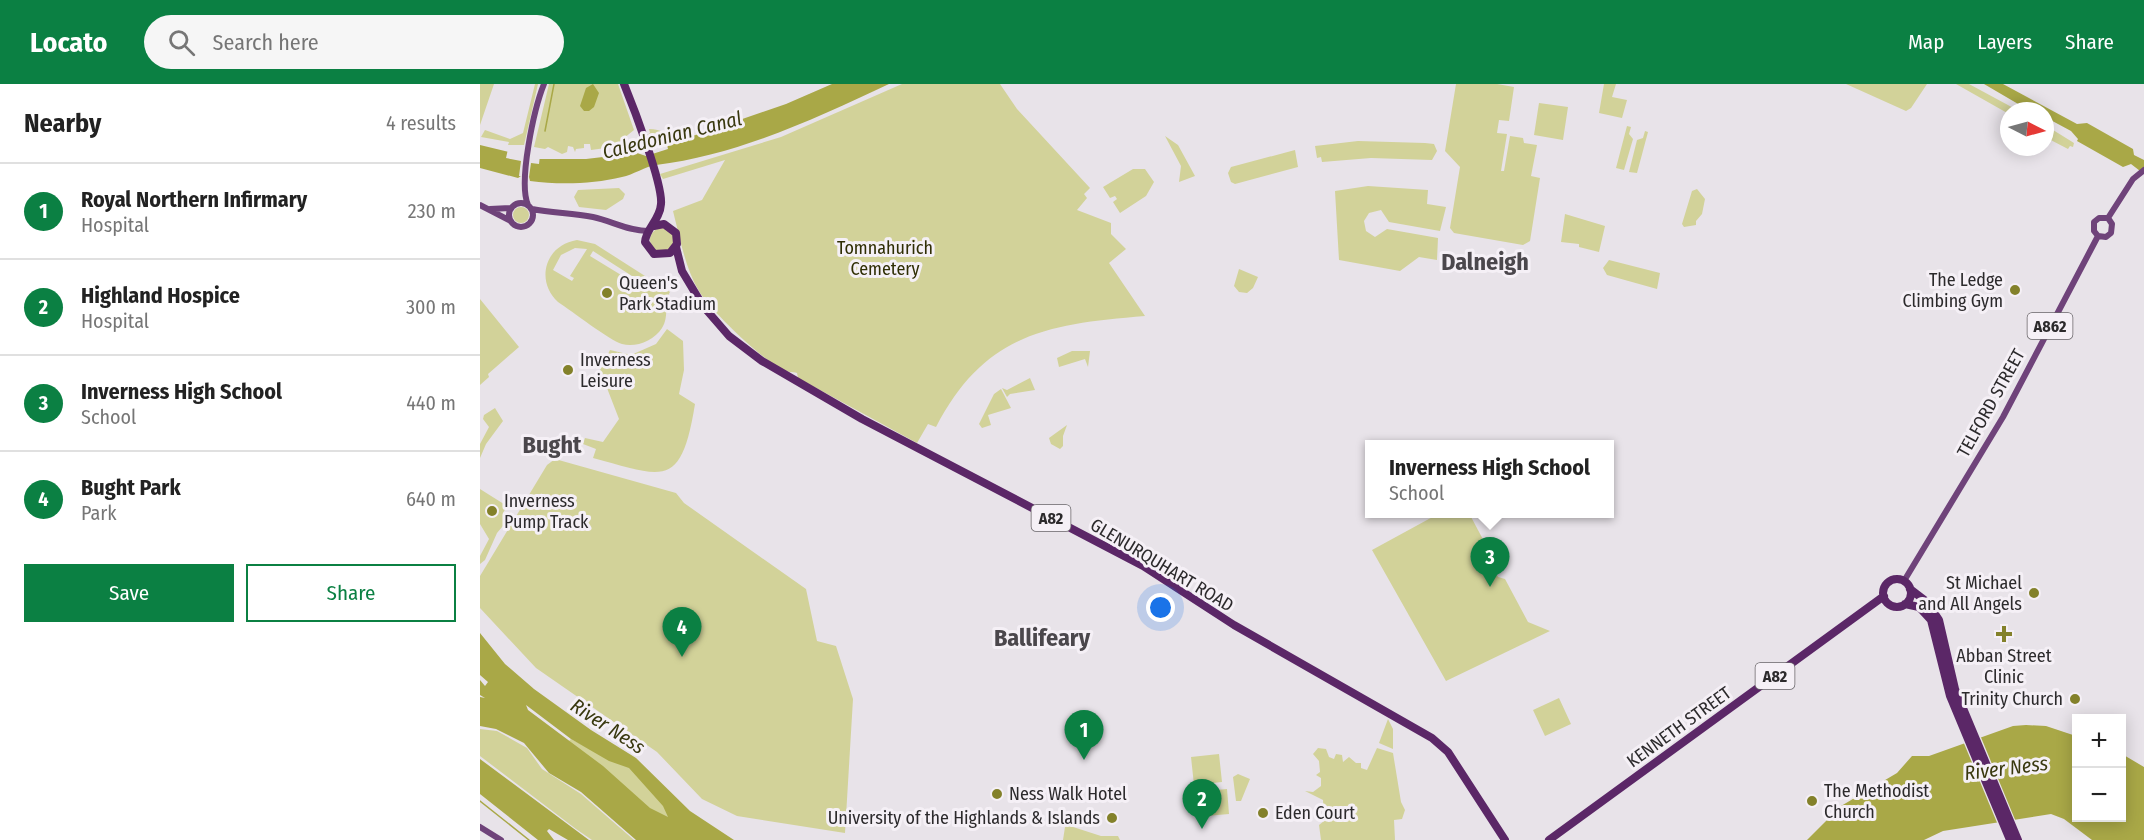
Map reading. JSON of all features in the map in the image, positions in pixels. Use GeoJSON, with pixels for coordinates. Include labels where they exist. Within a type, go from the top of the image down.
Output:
{"type":"FeatureCollection","features":[{"type":"Feature","properties":{"kind":"highway"},"geometry":{"type":"LineString","coordinates":[[624,84],[659,186],[661,206],[668,225],[677,236],[676,247],[670,253],[662,256],[651,252],[645,242],[661,206]]}},
{"type":"Feature","properties":{"kind":"highway"},"geometry":{"type":"LineString","coordinates":[[651,228],[668,225]]}},
{"type":"Feature","properties":{"kind":"highway","name":"GLENURQUHART ROAD"},"geometry":{"type":"LineString","coordinates":[[676,247],[682,271]]}},
{"type":"Feature","properties":{"kind":"highway","name":"GLENURQUHART ROAD"},"geometry":{"type":"LineString","coordinates":[[662,256],[682,271],[717,323],[741,346],[762,361],[862,420],[1143,566],[1234,625],[1430,736],[1448,752],[1505,840]]}},
{"type":"Feature","properties":{"kind":"highway","name":"A82"},"geometry":{"type":"LineString","coordinates":[[1884,596],[1888,583],[1898,579],[1904,581]]}},
{"type":"Feature","properties":{"kind":"highway"},"geometry":{"type":"LineString","coordinates":[[1904,581],[1910,589],[1927,602],[1939,620],[1951,674],[1970,735]]}},
{"type":"Feature","properties":{"kind":"highway"},"geometry":{"type":"LineString","coordinates":[[1905,604],[1910,598],[1910,589]]}},
{"type":"Feature","properties":{"kind":"highway"},"geometry":{"type":"LineString","coordinates":[[1884,596],[1893,606],[1905,604],[1920,607],[1931,620],[1945,681],[2009,828],[2018,840]]}},
{"type":"Feature","properties":{"kind":"highway","name":"KENNETH STREET"},"geometry":{"type":"LineString","coordinates":[[1549,840],[1884,596]]}},
{"type":"Feature","properties":{"kind":"highway"},"geometry":{"type":"LineString","coordinates":[[2009,828],[2010,840]]}},
{"type":"Feature","properties":{"kind":"main road"},"geometry":{"type":"LineString","coordinates":[[510,220],[513,206],[523,190],[536,112],[544,84]]}},
{"type":"Feature","properties":{"kind":"main road","name":"A862"},"geometry":{"type":"LineString","coordinates":[[2108,218],[2133,179],[2142,171]]}},
{"type":"Feature","properties":{"kind":"main road"},"geometry":{"type":"LineString","coordinates":[[523,190],[530,207],[532,220]]}},
{"type":"Feature","properties":{"kind":"main road"},"geometry":{"type":"LineString","coordinates":[[489,209],[522,203],[551,214],[593,217],[632,230],[645,242]]}},
{"type":"Feature","properties":{"kind":"main road"},"geometry":{"type":"LineString","coordinates":[[480,205],[510,220],[515,226],[523,228],[532,220],[551,214]]}},
{"type":"Feature","properties":{"kind":"main road","name":"A862"},"geometry":{"type":"LineString","coordinates":[[2099,218],[2108,218],[2112,224],[2111,232],[2106,237],[2098,236],[2094,231],[2094,222],[2099,218]]}},
{"type":"Feature","properties":{"kind":"main road"},"geometry":{"type":"LineString","coordinates":[[632,230],[651,228]]}},
{"type":"Feature","properties":{"kind":"main road","name":"TELFORD STREET"},"geometry":{"type":"LineString","coordinates":[[1904,581],[2003,417],[2098,236]]}},
{"type":"Feature","properties":{"kind":"main road"},"geometry":{"type":"LineString","coordinates":[[480,827],[501,840]]}},
{"type":"Feature","properties":{"kind":"green space"},"geometry":{"type":"Polygon","coordinates":[[[480,84],[494,84],[480,125],[480,84]]]}},
{"type":"Feature","properties":{"kind":"green space"},"geometry":{"type":"Polygon","coordinates":[[[535,84],[538,84],[524,145],[508,145],[509,142],[481,137],[485,130],[510,139],[523,133],[535,84]]]}},
{"type":"Feature","properties":{"kind":"green space"},"geometry":{"type":"Polygon","coordinates":[[[549,84],[618,84],[634,130],[613,147],[591,150],[590,144],[584,144],[584,148],[576,149],[575,152],[573,147],[568,146],[567,152],[562,154],[548,147],[545,149],[534,147],[549,84]]]}},
{"type":"Feature","properties":{"kind":"green space","name":"Tomnahurich Cemetery"},"geometry":{"type":"Polygon","coordinates":[[[902,84],[1000,84],[1017,109],[1090,188],[1084,194],[1087,198],[1077,210],[1111,223],[1111,234],[1126,249],[1109,263],[1145,316],[1078,324],[1022,339],[998,353],[976,371],[955,396],[936,427],[928,424],[917,443],[798,378],[797,373],[781,368],[768,360],[727,324],[705,300],[686,263],[673,211],[702,200],[725,160],[663,179],[660,174],[781,137],[902,84]]]}},
{"type":"Feature","properties":{"kind":"green space"},"geometry":{"type":"Polygon","coordinates":[[[1456,84],[1497,84],[1514,87],[1509,121],[1499,120],[1497,133],[1507,134],[1501,171],[1504,171],[1510,136],[1523,138],[1524,143],[1537,145],[1531,176],[1540,178],[1530,241],[1523,245],[1454,233],[1450,228],[1460,167],[1445,151],[1456,84]]]}},
{"type":"Feature","properties":{"kind":"green space"},"geometry":{"type":"Polygon","coordinates":[[[1604,84],[1616,84],[1612,97],[1627,100],[1622,118],[1599,113],[1604,84]]]}},
{"type":"Feature","properties":{"kind":"green space"},"geometry":{"type":"Polygon","coordinates":[[[1846,84],[1927,84],[1911,108],[1906,111],[1846,84]]]}},
{"type":"Feature","properties":{"kind":"green space"},"geometry":{"type":"Polygon","coordinates":[[[1956,84],[1969,84],[2002,102],[2000,102],[2000,109],[1956,84]]]}},
{"type":"Feature","properties":{"kind":"green space"},"geometry":{"type":"Polygon","coordinates":[[[1539,103],[1568,107],[1563,140],[1534,135],[1539,103]]]}},
{"type":"Feature","properties":{"kind":"green space"},"geometry":{"type":"Polygon","coordinates":[[[742,118],[713,131],[665,145],[664,141],[654,143],[647,140],[646,132],[647,135],[650,133],[649,129],[678,136],[689,136],[742,118]]]}},
{"type":"Feature","properties":{"kind":"green space"},"geometry":{"type":"Polygon","coordinates":[[[1627,126],[1631,127],[1629,134],[1633,139],[1624,170],[1616,168],[1627,126]]]}},
{"type":"Feature","properties":{"kind":"green space"},"geometry":{"type":"Polygon","coordinates":[[[1645,131],[1648,132],[1637,173],[1629,172],[1637,140],[1643,138],[1645,131]]]}},
{"type":"Feature","properties":{"kind":"green space"},"geometry":{"type":"Polygon","coordinates":[[[2054,131],[2074,143],[2073,147],[2070,146],[2068,149],[2054,142],[2054,131]]]}},
{"type":"Feature","properties":{"kind":"green space"},"geometry":{"type":"Polygon","coordinates":[[[1165,136],[1178,145],[1195,176],[1179,182],[1181,166],[1165,136]]]}},
{"type":"Feature","properties":{"kind":"green space"},"geometry":{"type":"Polygon","coordinates":[[[1358,141],[1434,144],[1437,151],[1432,160],[1371,158],[1322,162],[1321,157],[1317,158],[1315,146],[1358,141]]]}},
{"type":"Feature","properties":{"kind":"green space"},"geometry":{"type":"Polygon","coordinates":[[[1295,150],[1298,167],[1235,184],[1231,182],[1228,173],[1231,167],[1295,150]]]}},
{"type":"Feature","properties":{"kind":"green space"},"geometry":{"type":"Polygon","coordinates":[[[1133,169],[1145,169],[1154,182],[1146,196],[1120,213],[1113,202],[1117,199],[1115,196],[1110,198],[1103,187],[1133,169]]]}},
{"type":"Feature","properties":{"kind":"green space"},"geometry":{"type":"Polygon","coordinates":[[[1368,186],[1428,190],[1427,204],[1446,207],[1440,231],[1389,222],[1381,210],[1369,213],[1364,221],[1366,231],[1375,237],[1387,229],[1438,238],[1437,260],[1419,257],[1400,271],[1339,260],[1335,191],[1368,186]]]}},
{"type":"Feature","properties":{"kind":"green space"},"geometry":{"type":"Polygon","coordinates":[[[619,188],[625,194],[623,199],[606,210],[579,207],[574,197],[578,190],[619,188]]]}},
{"type":"Feature","properties":{"kind":"green space"},"geometry":{"type":"Polygon","coordinates":[[[1697,189],[1705,199],[1702,214],[1696,221],[1696,225],[1684,227],[1682,224],[1692,191],[1697,189]]]}},
{"type":"Feature","properties":{"kind":"green space"},"geometry":{"type":"Polygon","coordinates":[[[518,207],[524,207],[529,215],[527,221],[518,223],[513,218],[513,212],[518,207]]]}},
{"type":"Feature","properties":{"kind":"green space"},"geometry":{"type":"Polygon","coordinates":[[[1565,214],[1605,226],[1599,252],[1579,247],[1579,244],[1561,242],[1565,214]]]}},
{"type":"Feature","properties":{"kind":"green space"},"geometry":{"type":"Polygon","coordinates":[[[662,228],[670,232],[674,240],[670,248],[662,252],[654,248],[650,240],[654,232],[662,228]]]}},
{"type":"Feature","properties":{"kind":"green space","name":"Queen's Park Stadium"},"geometry":{"type":"Polygon","coordinates":[[[577,240],[595,244],[670,292],[664,323],[659,333],[644,342],[633,345],[622,344],[558,302],[551,294],[545,274],[551,256],[566,243],[577,240]],[[575,248],[561,255],[553,270],[572,281],[574,278],[570,276],[587,249],[575,248]],[[593,251],[590,256],[644,289],[646,285],[593,251]]]}},
{"type":"Feature","properties":{"kind":"green space"},"geometry":{"type":"Polygon","coordinates":[[[1609,260],[1660,273],[1657,289],[1607,275],[1603,268],[1609,260]]]}},
{"type":"Feature","properties":{"kind":"green space"},"geometry":{"type":"Polygon","coordinates":[[[1239,269],[1258,277],[1253,288],[1247,293],[1239,292],[1234,286],[1239,269]]]}},
{"type":"Feature","properties":{"kind":"green space"},"geometry":{"type":"Polygon","coordinates":[[[480,299],[519,347],[488,374],[489,377],[480,385],[480,299]]]}},
{"type":"Feature","properties":{"kind":"green space"},"geometry":{"type":"Polygon","coordinates":[[[667,329],[683,341],[684,370],[679,394],[695,404],[690,432],[683,451],[675,464],[665,470],[653,472],[593,458],[596,449],[583,444],[585,438],[603,442],[619,419],[600,370],[610,350],[631,355],[656,344],[667,329]]]}},
{"type":"Feature","properties":{"kind":"green space"},"geometry":{"type":"Polygon","coordinates":[[[1072,351],[1090,351],[1088,367],[1085,359],[1059,367],[1057,358],[1072,351]]]}},
{"type":"Feature","properties":{"kind":"green space"},"geometry":{"type":"Polygon","coordinates":[[[1030,378],[1035,390],[1010,394],[1007,397],[1002,388],[1007,390],[1030,378]]]}},
{"type":"Feature","properties":{"kind":"green space"},"geometry":{"type":"Polygon","coordinates":[[[1001,389],[1011,408],[988,415],[991,425],[982,428],[979,424],[994,394],[1001,389]]]}},
{"type":"Feature","properties":{"kind":"green space"},"geometry":{"type":"Polygon","coordinates":[[[495,408],[503,421],[486,444],[480,458],[480,444],[489,427],[483,419],[484,415],[495,408]]]}},
{"type":"Feature","properties":{"kind":"green space"},"geometry":{"type":"Polygon","coordinates":[[[1067,425],[1063,436],[1063,446],[1060,449],[1051,444],[1049,438],[1067,425]]]}},
{"type":"Feature","properties":{"kind":"green space"},"geometry":{"type":"Polygon","coordinates":[[[555,459],[676,493],[684,503],[806,589],[817,641],[836,646],[853,699],[845,833],[737,816],[702,799],[657,752],[536,668],[480,608],[480,576],[547,465],[555,459]]]}},
{"type":"Feature","properties":{"kind":"green space","name":"Inverness Pump Track"},"geometry":{"type":"Polygon","coordinates":[[[480,489],[507,506],[503,513],[510,512],[512,515],[497,533],[485,560],[480,564],[480,556],[489,539],[480,524],[480,489]]]}},
{"type":"Feature","properties":{"kind":"green space"},"geometry":{"type":"Polygon","coordinates":[[[1431,518],[1472,518],[1495,562],[1493,568],[1498,577],[1505,579],[1528,622],[1550,631],[1446,681],[1372,550],[1431,518]]]}},
{"type":"Feature","properties":{"kind":"green space"},"geometry":{"type":"Polygon","coordinates":[[[1559,698],[1571,724],[1545,736],[1533,710],[1559,698]]]}},
{"type":"Feature","properties":{"kind":"green space"},"geometry":{"type":"Polygon","coordinates":[[[1388,719],[1393,729],[1393,749],[1379,743],[1388,719]]]}},
{"type":"Feature","properties":{"kind":"green space"},"geometry":{"type":"Polygon","coordinates":[[[480,729],[497,731],[527,748],[542,769],[581,794],[634,840],[592,840],[576,829],[480,756],[480,729]]]}},
{"type":"Feature","properties":{"kind":"green space"},"geometry":{"type":"Polygon","coordinates":[[[571,739],[609,759],[624,762],[636,772],[670,812],[668,819],[645,808],[631,797],[569,741],[571,739]]]}},
{"type":"Feature","properties":{"kind":"green space"},"geometry":{"type":"Polygon","coordinates":[[[1318,748],[1326,749],[1329,757],[1334,759],[1336,754],[1342,755],[1343,762],[1349,757],[1356,763],[1361,763],[1361,768],[1367,770],[1377,748],[1393,753],[1401,802],[1405,810],[1402,819],[1394,820],[1395,840],[1321,840],[1319,825],[1324,821],[1323,800],[1305,791],[1313,792],[1321,786],[1321,778],[1316,775],[1320,772],[1319,761],[1313,754],[1318,748]]]}},
{"type":"Feature","properties":{"kind":"green space"},"geometry":{"type":"Polygon","coordinates":[[[1219,754],[1222,782],[1194,785],[1191,757],[1219,754]]]}},
{"type":"Feature","properties":{"kind":"green space"},"geometry":{"type":"Polygon","coordinates":[[[1238,774],[1250,779],[1241,801],[1236,801],[1233,777],[1238,774]]]}},
{"type":"Feature","properties":{"kind":"green space"},"geometry":{"type":"Polygon","coordinates":[[[1227,789],[1229,814],[1195,817],[1193,792],[1227,789]]]}},
{"type":"Feature","properties":{"kind":"green space"},"geometry":{"type":"Polygon","coordinates":[[[1070,826],[1101,836],[1118,836],[1120,840],[1063,840],[1065,827],[1070,826]]]}},
{"type":"Feature","properties":{"kind":"water"},"geometry":{"type":"Polygon","coordinates":[[[593,84],[599,93],[594,107],[589,111],[584,111],[580,106],[586,88],[593,84]]]}},
{"type":"Feature","properties":{"kind":"water"},"geometry":{"type":"Polygon","coordinates":[[[832,84],[889,84],[775,134],[716,153],[652,166],[626,176],[576,183],[541,182],[530,181],[529,177],[518,178],[480,168],[480,145],[522,155],[523,159],[586,159],[637,153],[646,156],[668,149],[667,145],[786,104],[832,84]]]}},
{"type":"Feature","properties":{"kind":"water"},"geometry":{"type":"Polygon","coordinates":[[[1984,84],[2003,84],[2036,102],[2015,102],[1984,84]]]}},
{"type":"Feature","properties":{"kind":"water"},"geometry":{"type":"Polygon","coordinates":[[[2054,112],[2077,124],[2087,123],[2133,149],[2134,155],[2144,160],[2144,174],[2131,164],[2123,167],[2077,141],[2078,139],[2071,131],[2054,122],[2054,112]]]}},
{"type":"Feature","properties":{"kind":"water"},"geometry":{"type":"Polygon","coordinates":[[[480,633],[505,664],[534,689],[591,730],[636,758],[690,811],[734,840],[636,840],[581,792],[549,773],[524,743],[496,729],[480,726],[480,697],[485,698],[480,695],[480,680],[485,686],[488,682],[480,675],[480,633]],[[526,705],[528,710],[603,766],[650,808],[668,817],[663,806],[629,768],[609,761],[571,739],[526,705]]]}},
{"type":"Feature","properties":{"kind":"water","name":"River Ness"},"geometry":{"type":"Polygon","coordinates":[[[2013,726],[2046,726],[2072,735],[2072,822],[2126,822],[2126,756],[2144,767],[2144,840],[2092,840],[2064,819],[2051,814],[1943,831],[1924,840],[1807,840],[1841,806],[1897,773],[1912,756],[1929,756],[2013,726]]]}},
{"type":"Feature","properties":{"kind":"water"},"geometry":{"type":"Polygon","coordinates":[[[480,759],[589,840],[568,840],[549,829],[547,831],[554,840],[538,840],[480,794],[480,759]]]}},
{"type":"Feature","properties":{"kind":"pier"},"geometry":{"type":"Polygon","coordinates":[[[508,149],[523,152],[525,156],[540,155],[539,164],[531,163],[529,177],[519,176],[521,161],[506,158],[508,149]]]}},
{"type":"Feature","properties":{"kind":"pier"},"geometry":{"type":"Polygon","coordinates":[[[1980,735],[2016,822],[1998,825],[1963,741],[1980,735]]]}},
{"type":"Feature","properties":{"kind":"waterway"},"geometry":{"type":"LineString","coordinates":[[545,131],[554,84]]}},
{"type":"Feature","properties":{"kind":"waterway"},"geometry":{"type":"LineString","coordinates":[[480,801],[529,840]]}},
{"type":"Feature","properties":{"kind":"place","name":"The Ledge Climbing Gym"},"geometry":{"type":"Point","coordinates":[2015,290]}},
{"type":"Feature","properties":{"kind":"place","name":"Queen's Park Stadium"},"geometry":{"type":"Point","coordinates":[607,293]}},
{"type":"Feature","properties":{"kind":"place","name":"Inverness Leisure"},"geometry":{"type":"Point","coordinates":[568,370]}},
{"type":"Feature","properties":{"kind":"place","name":"Inverness Pump Track"},"geometry":{"type":"Point","coordinates":[492,511]}},
{"type":"Feature","properties":{"kind":"place","name":"Inverness High School"},"geometry":{"type":"Point","coordinates":[1490,587]}},
{"type":"Feature","properties":{"kind":"place","name":"St Michael and All Angels"},"geometry":{"type":"Point","coordinates":[2034,593]}},
{"type":"Feature","properties":{"kind":"place","name":"Abban Street Clinic"},"geometry":{"type":"Point","coordinates":[2004,634]}},
{"type":"Feature","properties":{"kind":"place","name":"Bught Park"},"geometry":{"type":"Point","coordinates":[682,657]}},
{"type":"Feature","properties":{"kind":"place","name":"Trinity Church"},"geometry":{"type":"Point","coordinates":[2075,699]}},
{"type":"Feature","properties":{"kind":"place","name":"Royal Northern Infirmary"},"geometry":{"type":"Point","coordinates":[1084,760]}},
{"type":"Feature","properties":{"kind":"place","name":"Ness Walk Hotel"},"geometry":{"type":"Point","coordinates":[997,794]}},
{"type":"Feature","properties":{"kind":"place","name":"The Methodist Church"},"geometry":{"type":"Point","coordinates":[1812,801]}},
{"type":"Feature","properties":{"kind":"place","name":"Eden Court"},"geometry":{"type":"Point","coordinates":[1263,813]}},
{"type":"Feature","properties":{"kind":"place","name":"University of the Highlands & Islands"},"geometry":{"type":"Point","coordinates":[1112,818]}},
{"type":"Feature","properties":{"kind":"place","name":"Highland Hospice"},"geometry":{"type":"Point","coordinates":[1202,829]}},
{"type":"Feature","properties":{"kind":"district","name":"Dalneigh"},"geometry":{"type":"Point","coordinates":[1485,262]}},
{"type":"Feature","properties":{"kind":"district","name":"Bught"},"geometry":{"type":"Point","coordinates":[552,445]}},
{"type":"Feature","properties":{"kind":"district","name":"Ballifeary"},"geometry":{"type":"Point","coordinates":[1042,638]}},
{"type":"Feature","properties":{"kind":"water label","name":"Caledonian Canal"},"geometry":{"type":"Point","coordinates":[672,135]}}]}
